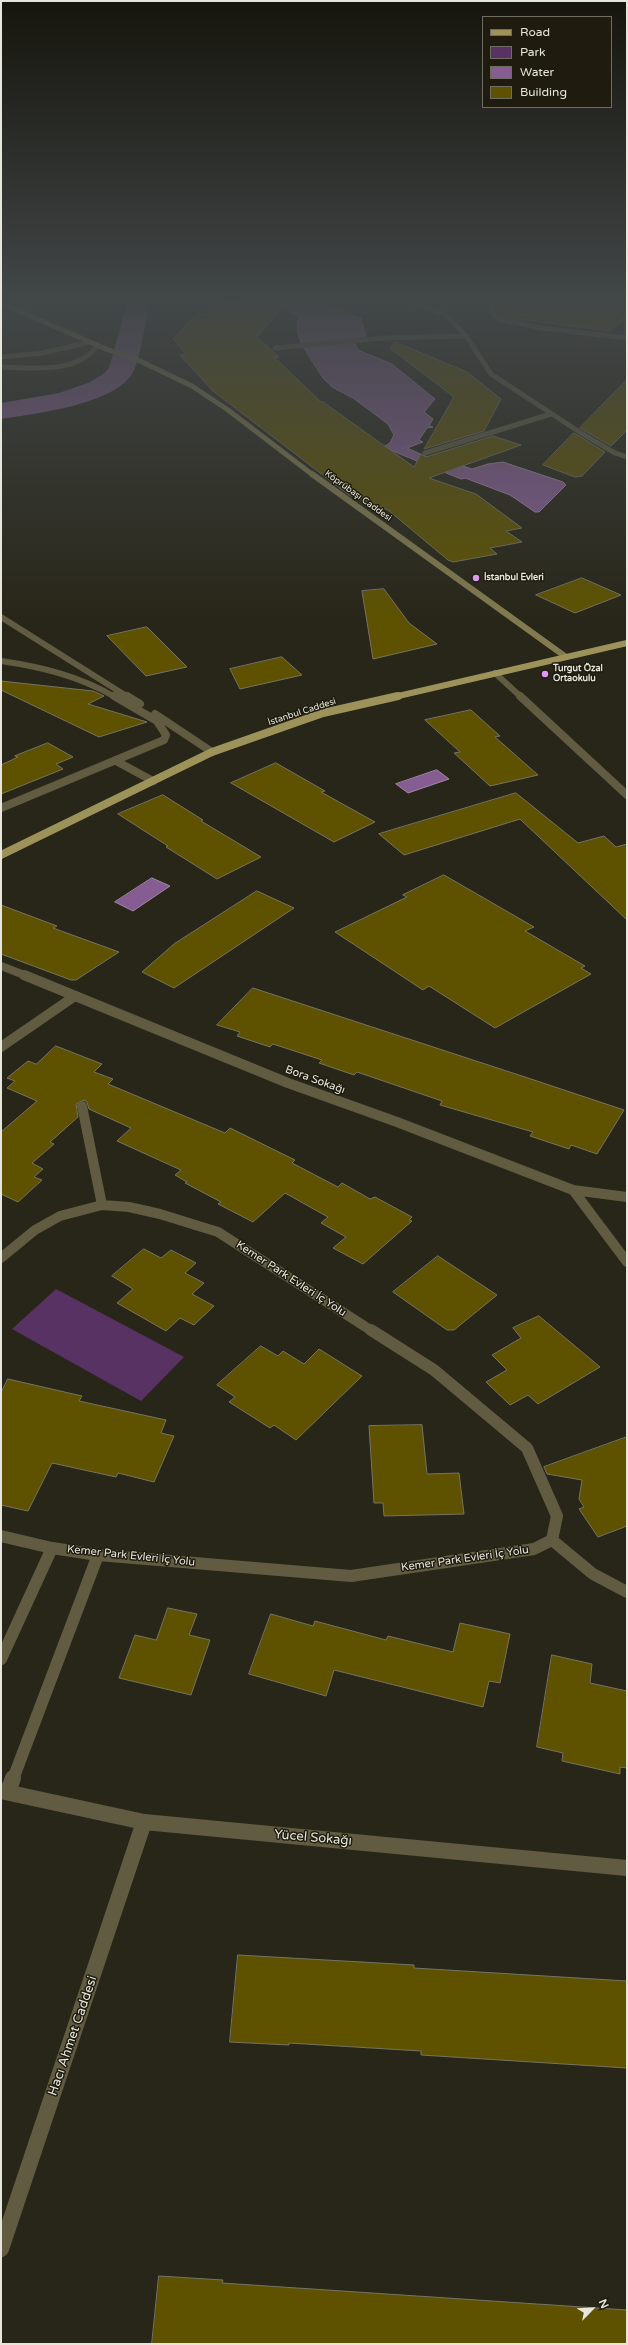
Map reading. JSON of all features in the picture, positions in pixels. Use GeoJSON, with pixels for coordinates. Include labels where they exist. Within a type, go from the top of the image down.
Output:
{"type":"FeatureCollection","features":[{"type":"Feature","properties":{"kind":"main road","name":"İstanbul Caddesi"},"geometry":{"type":"LineString","coordinates":[[1,855],[212,752],[323,713],[627,643]]}},
{"type":"Feature","properties":{"kind":"street","name":"Köprübaşı Caddesi"},"geometry":{"type":"LineString","coordinates":[[227,409],[304,469],[566,657]]}},
{"type":"Feature","properties":{"kind":"street"},"geometry":{"type":"LineString","coordinates":[[544,409],[615,453],[627,457]]}},
{"type":"Feature","properties":{"kind":"street"},"geometry":{"type":"LineString","coordinates":[[425,453],[551,414]]}},
{"type":"Feature","properties":{"kind":"street"},"geometry":{"type":"LineString","coordinates":[[1,617],[105,680],[212,752]]}},
{"type":"Feature","properties":{"kind":"street"},"geometry":{"type":"LineString","coordinates":[[1,661],[42,667],[92,683],[157,721],[166,735],[164,740],[1,808]]}},
{"type":"Feature","properties":{"kind":"street"},"geometry":{"type":"LineString","coordinates":[[495,673],[627,795]]}},
{"type":"Feature","properties":{"kind":"street"},"geometry":{"type":"LineString","coordinates":[[116,761],[153,781]]}},
{"type":"Feature","properties":{"kind":"street","name":"Bora Sokağı"},"geometry":{"type":"LineString","coordinates":[[1,966],[288,1084],[397,1122],[573,1190],[627,1197]]}},
{"type":"Feature","properties":{"kind":"street"},"geometry":{"type":"LineString","coordinates":[[1,1047],[75,996]]}},
{"type":"Feature","properties":{"kind":"street"},"geometry":{"type":"LineString","coordinates":[[82,1106],[102,1204]]}},
{"type":"Feature","properties":{"kind":"street"},"geometry":{"type":"LineString","coordinates":[[573,1190],[627,1262]]}},
{"type":"Feature","properties":{"kind":"street","name":"Kemer Park Evleri İç Yolu"},"geometry":{"type":"LineString","coordinates":[[1,1258],[35,1229],[60,1214],[102,1204],[122,1206],[179,1219],[218,1232],[434,1370],[527,1448],[557,1516],[552,1540],[534,1549],[351,1576],[98,1555],[52,1548],[1,1536]]}},
{"type":"Feature","properties":{"kind":"street"},"geometry":{"type":"LineString","coordinates":[[552,1540],[593,1574],[622,1591],[627,1592]]}},
{"type":"Feature","properties":{"kind":"street"},"geometry":{"type":"LineString","coordinates":[[1,1659],[52,1548]]}},
{"type":"Feature","properties":{"kind":"street"},"geometry":{"type":"LineString","coordinates":[[5,1791],[98,1555]]}},
{"type":"Feature","properties":{"kind":"street","name":"Yücel Sokağı"},"geometry":{"type":"LineString","coordinates":[[5,1791],[144,1822],[627,1868]]}},
{"type":"Feature","properties":{"kind":"street","name":"Hacı Ahmet Caddesi"},"geometry":{"type":"LineString","coordinates":[[1,2249],[144,1822]]}},
{"type":"Feature","properties":{"kind":"green space"},"geometry":{"type":"Polygon","coordinates":[[[56,1289],[184,1357],[141,1401],[12,1329],[56,1289]]]}},
{"type":"Feature","properties":{"kind":"water"},"geometry":{"type":"Polygon","coordinates":[[[368,409],[426,409],[424,412],[433,419],[429,426],[433,427],[427,428],[419,440],[423,442],[407,448],[427,457],[431,456],[472,469],[488,464],[503,462],[563,482],[566,485],[539,512],[535,512],[510,495],[465,478],[461,479],[383,447],[390,443],[394,435],[388,424],[368,409]]]}},
{"type":"Feature","properties":{"kind":"water"},"geometry":{"type":"Polygon","coordinates":[[[437,770],[449,779],[408,793],[396,784],[437,770]]]}},
{"type":"Feature","properties":{"kind":"water"},"geometry":{"type":"Polygon","coordinates":[[[152,878],[170,886],[133,911],[115,902],[152,878]]]}},
{"type":"Feature","properties":{"kind":"building"},"geometry":{"type":"Polygon","coordinates":[[[237,409],[333,409],[414,467],[421,454],[426,457],[493,436],[521,445],[429,478],[476,494],[522,528],[506,531],[522,542],[490,548],[497,554],[453,562],[448,560],[388,510],[349,495],[237,409]]]}},
{"type":"Feature","properties":{"kind":"building"},"geometry":{"type":"Polygon","coordinates":[[[447,409],[495,409],[484,431],[424,449],[447,409]]]}},
{"type":"Feature","properties":{"kind":"building"},"geometry":{"type":"Polygon","coordinates":[[[598,409],[627,409],[627,430],[611,446],[580,428],[598,409]]]}},
{"type":"Feature","properties":{"kind":"building"},"geometry":{"type":"Polygon","coordinates":[[[574,433],[605,452],[582,476],[575,477],[543,465],[574,433]]]}},
{"type":"Feature","properties":{"kind":"building"},"geometry":{"type":"Polygon","coordinates":[[[582,578],[621,595],[575,613],[536,595],[582,578]]]}},
{"type":"Feature","properties":{"kind":"building"},"geometry":{"type":"Polygon","coordinates":[[[384,589],[409,623],[437,644],[373,659],[362,591],[384,589]]]}},
{"type":"Feature","properties":{"kind":"building"},"geometry":{"type":"Polygon","coordinates":[[[147,627],[187,667],[146,676],[107,636],[147,627]]]}},
{"type":"Feature","properties":{"kind":"building"},"geometry":{"type":"Polygon","coordinates":[[[282,657],[302,675],[240,689],[230,669],[282,657]]]}},
{"type":"Feature","properties":{"kind":"building"},"geometry":{"type":"Polygon","coordinates":[[[1,681],[93,691],[104,696],[88,704],[147,722],[99,737],[1,690],[1,681]]]}},
{"type":"Feature","properties":{"kind":"building"},"geometry":{"type":"Polygon","coordinates":[[[471,710],[500,736],[495,737],[538,775],[490,786],[454,753],[460,752],[425,720],[471,710]]]}},
{"type":"Feature","properties":{"kind":"building"},"geometry":{"type":"Polygon","coordinates":[[[48,743],[73,757],[56,764],[63,769],[1,794],[1,765],[18,757],[15,756],[48,743]]]}},
{"type":"Feature","properties":{"kind":"building"},"geometry":{"type":"Polygon","coordinates":[[[276,763],[325,791],[321,792],[375,822],[334,842],[231,783],[276,763]]]}},
{"type":"Feature","properties":{"kind":"building"},"geometry":{"type":"Polygon","coordinates":[[[516,793],[578,843],[604,836],[616,847],[627,844],[627,920],[520,819],[404,855],[379,834],[516,793]]]}},
{"type":"Feature","properties":{"kind":"building"},"geometry":{"type":"Polygon","coordinates":[[[163,795],[203,820],[201,821],[261,857],[217,879],[166,847],[168,846],[118,814],[163,795]]]}},
{"type":"Feature","properties":{"kind":"building"},"geometry":{"type":"Polygon","coordinates":[[[444,875],[534,927],[525,931],[585,966],[581,968],[591,974],[495,1028],[429,986],[423,990],[335,932],[407,897],[403,895],[444,875]]]}},
{"type":"Feature","properties":{"kind":"building"},"geometry":{"type":"Polygon","coordinates":[[[257,891],[294,908],[174,988],[142,972],[174,944],[257,891]]]}},
{"type":"Feature","properties":{"kind":"building"},"geometry":{"type":"Polygon","coordinates":[[[1,905],[57,926],[53,928],[119,952],[76,980],[71,980],[1,954],[1,905]]]}},
{"type":"Feature","properties":{"kind":"building"},"geometry":{"type":"Polygon","coordinates":[[[253,988],[624,1110],[597,1154],[571,1145],[569,1149],[530,1136],[533,1132],[440,1105],[442,1101],[357,1072],[354,1075],[319,1063],[322,1060],[273,1044],[270,1047],[237,1036],[240,1032],[217,1025],[253,988]]]}},
{"type":"Feature","properties":{"kind":"building"},"geometry":{"type":"Polygon","coordinates":[[[56,1046],[102,1064],[94,1072],[113,1079],[108,1084],[225,1133],[230,1128],[295,1160],[292,1163],[338,1187],[342,1183],[370,1199],[375,1197],[412,1217],[409,1220],[412,1221],[363,1264],[333,1248],[346,1237],[321,1223],[328,1217],[285,1193],[253,1222],[218,1204],[221,1202],[185,1183],[187,1182],[175,1175],[181,1170],[117,1141],[131,1128],[89,1109],[87,1102],[84,1100],[76,1104],[78,1117],[50,1142],[54,1144],[32,1163],[43,1169],[34,1177],[42,1180],[18,1202],[1,1194],[1,1132],[37,1101],[7,1088],[15,1081],[7,1078],[28,1061],[36,1064],[56,1046]]]}},
{"type":"Feature","properties":{"kind":"building"},"geometry":{"type":"Polygon","coordinates":[[[144,1249],[161,1258],[171,1250],[196,1263],[185,1273],[204,1283],[192,1294],[214,1306],[194,1325],[180,1318],[166,1331],[117,1303],[133,1289],[112,1276],[144,1249]]]}},
{"type":"Feature","properties":{"kind":"building"},"geometry":{"type":"Polygon","coordinates":[[[438,1256],[497,1295],[454,1330],[447,1330],[393,1292],[438,1256]]]}},
{"type":"Feature","properties":{"kind":"building"},"geometry":{"type":"Polygon","coordinates":[[[539,1316],[600,1367],[538,1404],[528,1395],[510,1405],[486,1382],[507,1370],[492,1355],[521,1338],[513,1328],[539,1316]]]}},
{"type":"Feature","properties":{"kind":"building"},"geometry":{"type":"Polygon","coordinates":[[[261,1346],[278,1356],[283,1351],[304,1364],[319,1349],[362,1376],[296,1440],[274,1425],[270,1428],[229,1402],[235,1397],[217,1385],[261,1346]]]}},
{"type":"Feature","properties":{"kind":"building"},"geometry":{"type":"Polygon","coordinates":[[[8,1379],[82,1396],[79,1401],[166,1420],[161,1433],[174,1436],[154,1482],[118,1473],[116,1477],[52,1463],[28,1511],[1,1505],[1,1393],[8,1379]]]}},
{"type":"Feature","properties":{"kind":"building"},"geometry":{"type":"Polygon","coordinates":[[[422,1425],[427,1474],[459,1473],[464,1514],[384,1516],[383,1503],[374,1503],[369,1426],[422,1425]]]}},
{"type":"Feature","properties":{"kind":"building"},"geometry":{"type":"Polygon","coordinates":[[[627,1437],[627,1526],[598,1537],[579,1509],[584,1507],[579,1499],[582,1480],[547,1474],[544,1467],[627,1437]]]}},
{"type":"Feature","properties":{"kind":"building"},"geometry":{"type":"Polygon","coordinates":[[[168,1608],[197,1614],[189,1635],[210,1640],[191,1695],[119,1678],[135,1635],[156,1640],[168,1608]]]}},
{"type":"Feature","properties":{"kind":"building"},"geometry":{"type":"Polygon","coordinates":[[[271,1614],[313,1626],[315,1621],[386,1640],[388,1636],[453,1652],[460,1623],[510,1634],[500,1683],[489,1681],[483,1707],[334,1670],[326,1696],[249,1674],[271,1614]]]}},
{"type":"Feature","properties":{"kind":"building"},"geometry":{"type":"Polygon","coordinates":[[[552,1655],[592,1664],[590,1683],[627,1691],[627,1768],[620,1767],[620,1774],[562,1761],[563,1753],[537,1747],[552,1655]]]}},
{"type":"Feature","properties":{"kind":"building"},"geometry":{"type":"Polygon","coordinates":[[[238,1955],[414,1965],[414,1968],[627,1981],[627,2068],[421,2055],[421,2051],[289,2043],[289,2045],[230,2042],[238,1955]]]}},
{"type":"Feature","properties":{"kind":"building"},"geometry":{"type":"Polygon","coordinates":[[[159,2276],[223,2280],[222,2283],[627,2310],[627,2344],[152,2344],[159,2276]]]}},
{"type":"Feature","properties":{"kind":"waterway"},"geometry":{"type":"LineString","coordinates":[[1,411],[13,409]]}},
{"type":"Feature","properties":{"kind":"place","name":"İstanbul Evleri"},"geometry":{"type":"Point","coordinates":[476,578]}},
{"type":"Feature","properties":{"kind":"place","name":"Turgut Özal Ortaokulu"},"geometry":{"type":"Point","coordinates":[545,674]}}]}
